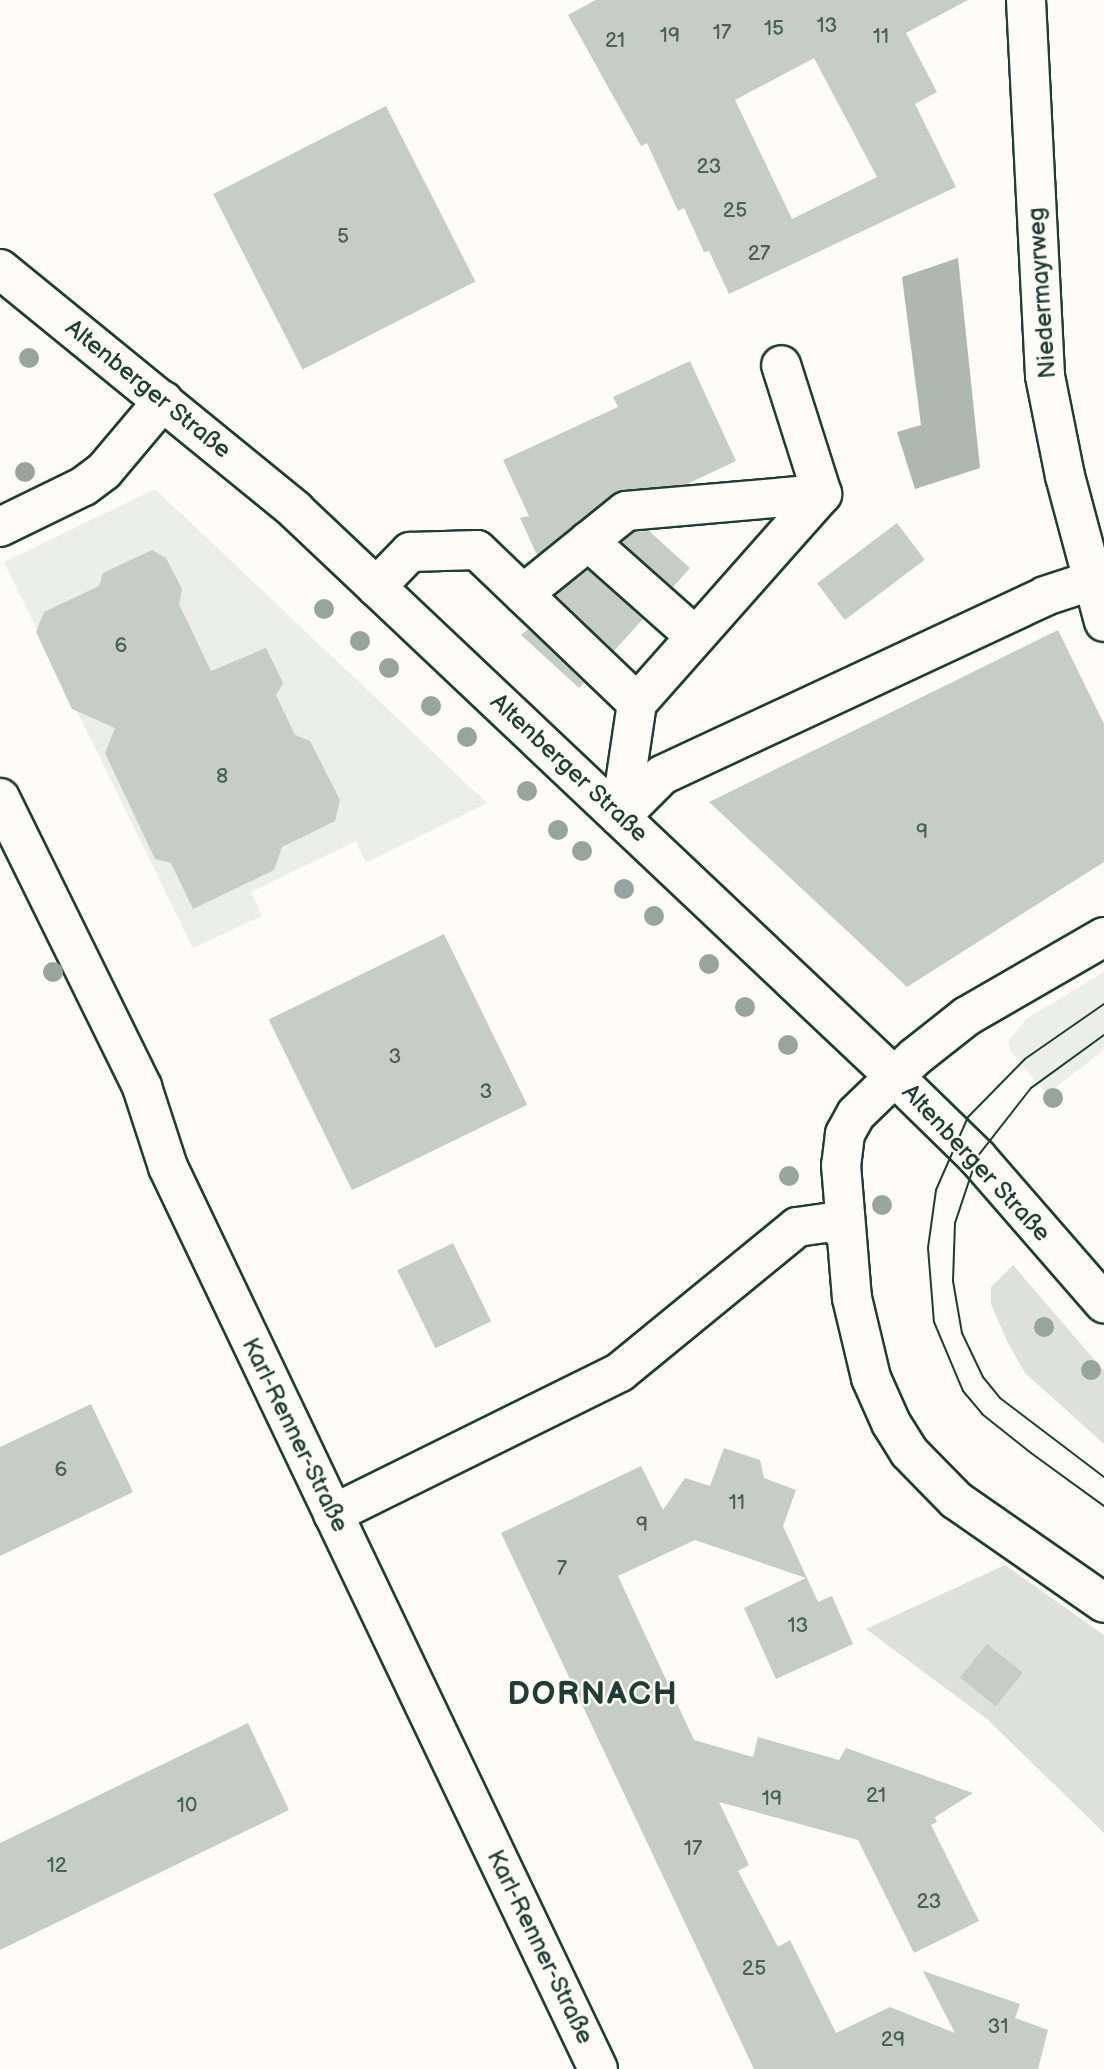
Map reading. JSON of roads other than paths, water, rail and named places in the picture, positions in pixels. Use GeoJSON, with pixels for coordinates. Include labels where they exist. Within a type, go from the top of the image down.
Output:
{"type":"FeatureCollection","features":[{"type":"Feature","properties":{"kind":"street","name":"Niedermayrweg"},"geometry":{"type":"LineString","coordinates":[[1026,0],[1045,376],[1091,581],[1104,622]]}},
{"type":"Feature","properties":{"kind":"street","name":"Altenberger Straße"},"geometry":{"type":"LineString","coordinates":[[0,269],[287,503],[977,1157],[1104,1303]]}},
{"type":"Feature","properties":{"kind":"street"},"geometry":{"type":"LineString","coordinates":[[781,365],[822,494]]}},
{"type":"Feature","properties":{"kind":"street"},"geometry":{"type":"LineString","coordinates":[[0,527],[104,471],[163,401]]}},
{"type":"Feature","properties":{"kind":"street"},"geometry":{"type":"LineString","coordinates":[[620,817],[637,703],[822,494]]}},
{"type":"Feature","properties":{"kind":"street"},"geometry":{"type":"LineString","coordinates":[[523,594],[626,511],[822,494]]}},
{"type":"Feature","properties":{"kind":"street"},"geometry":{"type":"LineString","coordinates":[[588,541],[695,636]]}},
{"type":"Feature","properties":{"kind":"street"},"geometry":{"type":"LineString","coordinates":[[376,587],[410,552],[477,550],[637,703]]}},
{"type":"Feature","properties":{"kind":"street"},"geometry":{"type":"LineString","coordinates":[[620,817],[662,775],[1045,596],[1091,581]]}},
{"type":"Feature","properties":{"kind":"street","name":"Karl-Renner-Straße"},"geometry":{"type":"LineString","coordinates":[[0,798],[142,1087],[168,1167],[598,2069]]}},
{"type":"Feature","properties":{"kind":"street"},"geometry":{"type":"LineString","coordinates":[[1104,937],[967,1016],[894,1076],[856,1114],[845,1134],[841,1166],[852,1298],[871,1378],[909,1452],[988,1526],[1104,1603]]}},
{"type":"Feature","properties":{"kind":"street"},"geometry":{"type":"LineString","coordinates":[[333,1514],[621,1372],[797,1227],[831,1222],[845,1232]]}},
{"type":"Feature","properties":{"kind":"tram line"},"geometry":{"type":"LineString","coordinates":[[1104,1004],[1025,1059],[968,1117],[936,1190],[928,1248],[934,1322],[963,1391],[982,1414],[1104,1506]]}},
{"type":"Feature","properties":{"kind":"tram line"},"geometry":{"type":"LineString","coordinates":[[1104,1035],[1031,1088],[977,1157],[955,1223],[953,1281],[962,1333],[983,1377],[1000,1398],[1104,1477]]}},
{"type":"Feature","properties":{"kind":"district","name":"DORNACH"},"geometry":{"type":"Point","coordinates":[593,1695]}}]}
